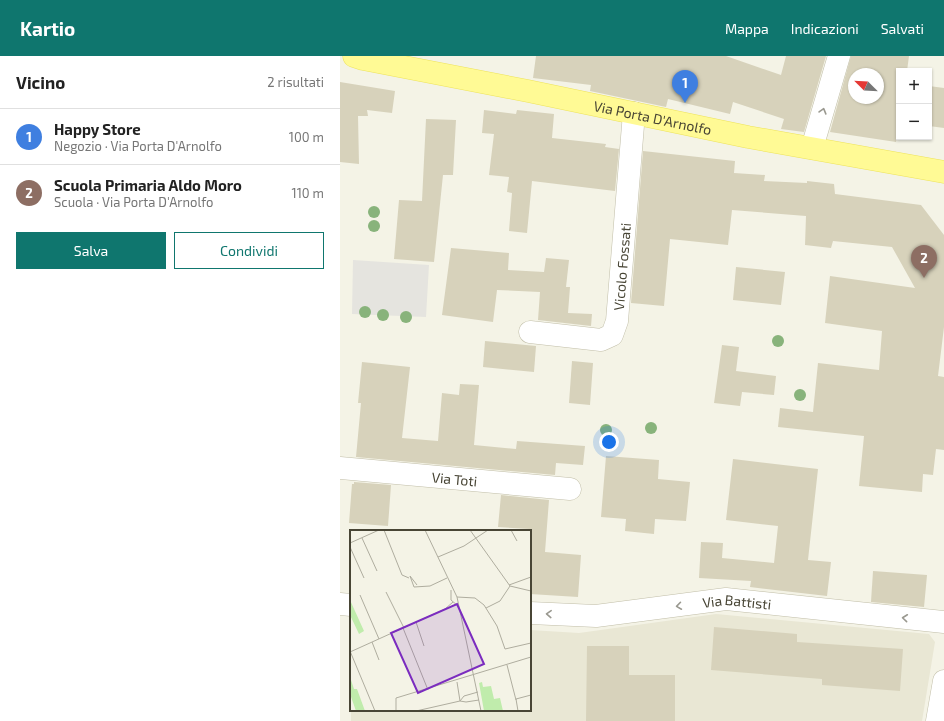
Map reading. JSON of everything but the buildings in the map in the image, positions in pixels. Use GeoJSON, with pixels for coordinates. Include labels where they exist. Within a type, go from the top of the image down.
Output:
{"type":"FeatureCollection","features":[{"type":"Feature","properties":{"kind":"main road","name":"Via Porta D'Arnolfo"},"geometry":{"type":"LineString","coordinates":[[340,63],[359,57],[748,136],[944,172]]}},
{"type":"Feature","properties":{"kind":"street"},"geometry":{"type":"LineString","coordinates":[[812,148],[839,56]]}},
{"type":"Feature","properties":{"kind":"street","name":"Vicolo Fossati"},"geometry":{"type":"LineString","coordinates":[[530,332],[601,340],[612,335],[617,321],[634,113]]}},
{"type":"Feature","properties":{"kind":"street","name":"Via Toti"},"geometry":{"type":"LineString","coordinates":[[340,468],[570,489]]}},
{"type":"Feature","properties":{"kind":"street","name":"Via Battisti"},"geometry":{"type":"LineString","coordinates":[[531,613],[596,616],[726,599],[944,622]]}},
{"type":"Feature","properties":{"kind":"street"},"geometry":{"type":"LineString","coordinates":[[340,604],[350,605]]}},
{"type":"Feature","properties":{"kind":"street"},"geometry":{"type":"LineString","coordinates":[[937,721],[944,681]]}},
{"type":"Feature","properties":{"kind":"shaded area"},"geometry":{"type":"Polygon","coordinates":[[[353,260],[429,265],[426,317],[352,314],[353,260]]]}},
{"type":"Feature","properties":{"kind":"shaded area"},"geometry":{"type":"Polygon","coordinates":[[[716,614],[929,634],[935,642],[922,721],[351,721],[351,711],[531,711],[531,630],[579,633],[716,614]]]}},
{"type":"Feature","properties":{"kind":"place","name":"Happy Store"},"geometry":{"type":"Point","coordinates":[685,103]}},
{"type":"Feature","properties":{"kind":"place","name":"Scuola Primaria Aldo Moro"},"geometry":{"type":"Point","coordinates":[924,278]}}]}
